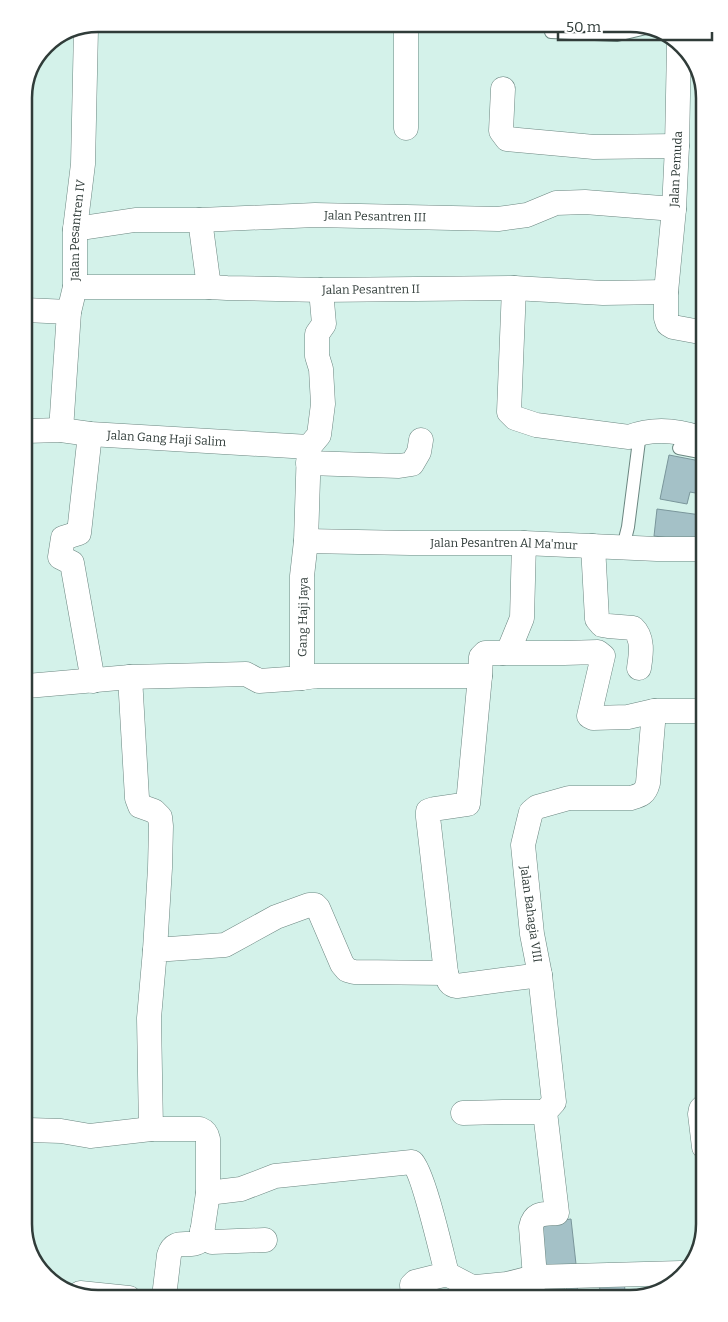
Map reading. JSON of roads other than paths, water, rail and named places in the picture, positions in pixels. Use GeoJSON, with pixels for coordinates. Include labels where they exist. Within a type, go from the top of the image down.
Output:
{"type":"FeatureCollection","features":[{"type":"Feature","properties":{"kind":"street"},"geometry":{"type":"LineString","coordinates":[[406,33],[406,128]]}},
{"type":"Feature","properties":{"kind":"street","name":"Jalan Pesantren IV"},"geometry":{"type":"LineString","coordinates":[[61,430],[69,312],[75,287],[75,229],[83,164],[86,34]]}},
{"type":"Feature","properties":{"kind":"street","name":"Jalan Pemuda"},"geometry":{"type":"LineString","coordinates":[[680,56],[684,142],[674,209],[666,292],[666,318],[668,324],[673,327],[696,331]]}},
{"type":"Feature","properties":{"kind":"street"},"geometry":{"type":"LineString","coordinates":[[503,90],[501,131],[507,139],[594,147],[684,142]]}},
{"type":"Feature","properties":{"kind":"street","name":"Jalan Pesantren III"},"geometry":{"type":"LineString","coordinates":[[75,229],[134,220],[200,220],[315,215],[498,219],[527,215],[556,203],[585,202],[674,209]]}},
{"type":"Feature","properties":{"kind":"street"},"geometry":{"type":"LineString","coordinates":[[200,220],[209,287]]}},
{"type":"Feature","properties":{"kind":"street","name":"Jalan Pesantren II"},"geometry":{"type":"LineString","coordinates":[[75,287],[209,287],[321,290],[514,288],[603,293],[666,292]]}},
{"type":"Feature","properties":{"kind":"street"},"geometry":{"type":"LineString","coordinates":[[514,288],[509,412],[516,418],[536,425],[628,437],[640,433],[674,431],[696,437]]}},
{"type":"Feature","properties":{"kind":"street"},"geometry":{"type":"LineString","coordinates":[[308,455],[319,435],[323,404],[321,369],[317,356],[317,334],[324,324],[321,290]]}},
{"type":"Feature","properties":{"kind":"street"},"geometry":{"type":"LineString","coordinates":[[33,310],[69,312]]}},
{"type":"Feature","properties":{"kind":"street","name":"Jalan Gang Haji Salim"},"geometry":{"type":"LineString","coordinates":[[33,431],[61,430],[399,466],[412,464],[419,452],[421,440]]}},
{"type":"Feature","properties":{"kind":"street"},"geometry":{"type":"LineString","coordinates":[[90,434],[79,533],[63,538],[60,557],[72,563],[93,681]]}},
{"type":"Feature","properties":{"kind":"street","name":"Gang Haji Jaya"},"geometry":{"type":"LineString","coordinates":[[308,455],[306,541],[302,576],[309,677]]}},
{"type":"Feature","properties":{"kind":"street","name":"Jalan Pesantren Al Ma'mur"},"geometry":{"type":"LineString","coordinates":[[306,541],[524,543],[696,549]]}},
{"type":"Feature","properties":{"kind":"street"},"geometry":{"type":"LineString","coordinates":[[503,653],[511,645],[522,618],[524,543]]}},
{"type":"Feature","properties":{"kind":"street"},"geometry":{"type":"LineString","coordinates":[[593,546],[597,619],[602,625],[633,628],[637,631],[641,650],[639,668]]}},
{"type":"Feature","properties":{"kind":"street"},"geometry":{"type":"LineString","coordinates":[[540,976],[457,986],[452,985],[448,981],[446,973],[428,811],[468,804],[481,657],[485,653],[564,654],[598,652],[603,656],[589,716],[593,718],[628,717],[654,711],[696,711]]}},
{"type":"Feature","properties":{"kind":"street"},"geometry":{"type":"LineString","coordinates":[[32,686],[130,677],[246,674],[259,681],[309,677],[480,676]]}},
{"type":"Feature","properties":{"kind":"street"},"geometry":{"type":"LineString","coordinates":[[130,677],[137,798],[140,806],[154,811],[160,817],[161,826],[150,1018],[151,1129]]}},
{"type":"Feature","properties":{"kind":"street","name":"Jalan Bahagia VIII"},"geometry":{"type":"LineString","coordinates":[[533,1286],[530,1227],[532,1221],[538,1215],[556,1212],[545,1112],[554,1102],[540,976],[532,934],[523,845],[531,812],[537,807],[569,798],[631,798],[640,795],[646,790],[654,711]]}},
{"type":"Feature","properties":{"kind":"street"},"geometry":{"type":"LineString","coordinates":[[155,950],[225,945],[276,917],[309,905],[315,905],[342,964],[347,970],[354,972],[446,973]]}},
{"type":"Feature","properties":{"kind":"street"},"geometry":{"type":"LineString","coordinates":[[463,1113],[545,1112]]}},
{"type":"Feature","properties":{"kind":"street"},"geometry":{"type":"LineString","coordinates":[[32,1130],[61,1131],[90,1136],[151,1129],[200,1129],[204,1131],[208,1139],[208,1193],[200,1242],[177,1245],[171,1249],[165,1289]]}},
{"type":"Feature","properties":{"kind":"street"},"geometry":{"type":"LineString","coordinates":[[208,1193],[241,1189],[275,1176],[412,1162],[417,1167],[423,1184],[447,1274]]}},
{"type":"Feature","properties":{"kind":"street"},"geometry":{"type":"LineString","coordinates":[[202,1231],[206,1239],[212,1242],[265,1240]]}},
{"type":"Feature","properties":{"kind":"street"},"geometry":{"type":"LineString","coordinates":[[412,1290],[412,1285],[415,1282],[447,1274],[470,1286],[476,1287],[507,1284],[533,1286],[672,1274]]}},
{"type":"Feature","properties":{"kind":"lane"},"geometry":{"type":"LineString","coordinates":[[571,33],[617,35],[625,33]]}},
{"type":"Feature","properties":{"kind":"lane"},"geometry":{"type":"LineString","coordinates":[[623,547],[628,528],[640,433]]}},
{"type":"Feature","properties":{"kind":"lane"},"geometry":{"type":"LineString","coordinates":[[679,448],[696,451]]}}]}
